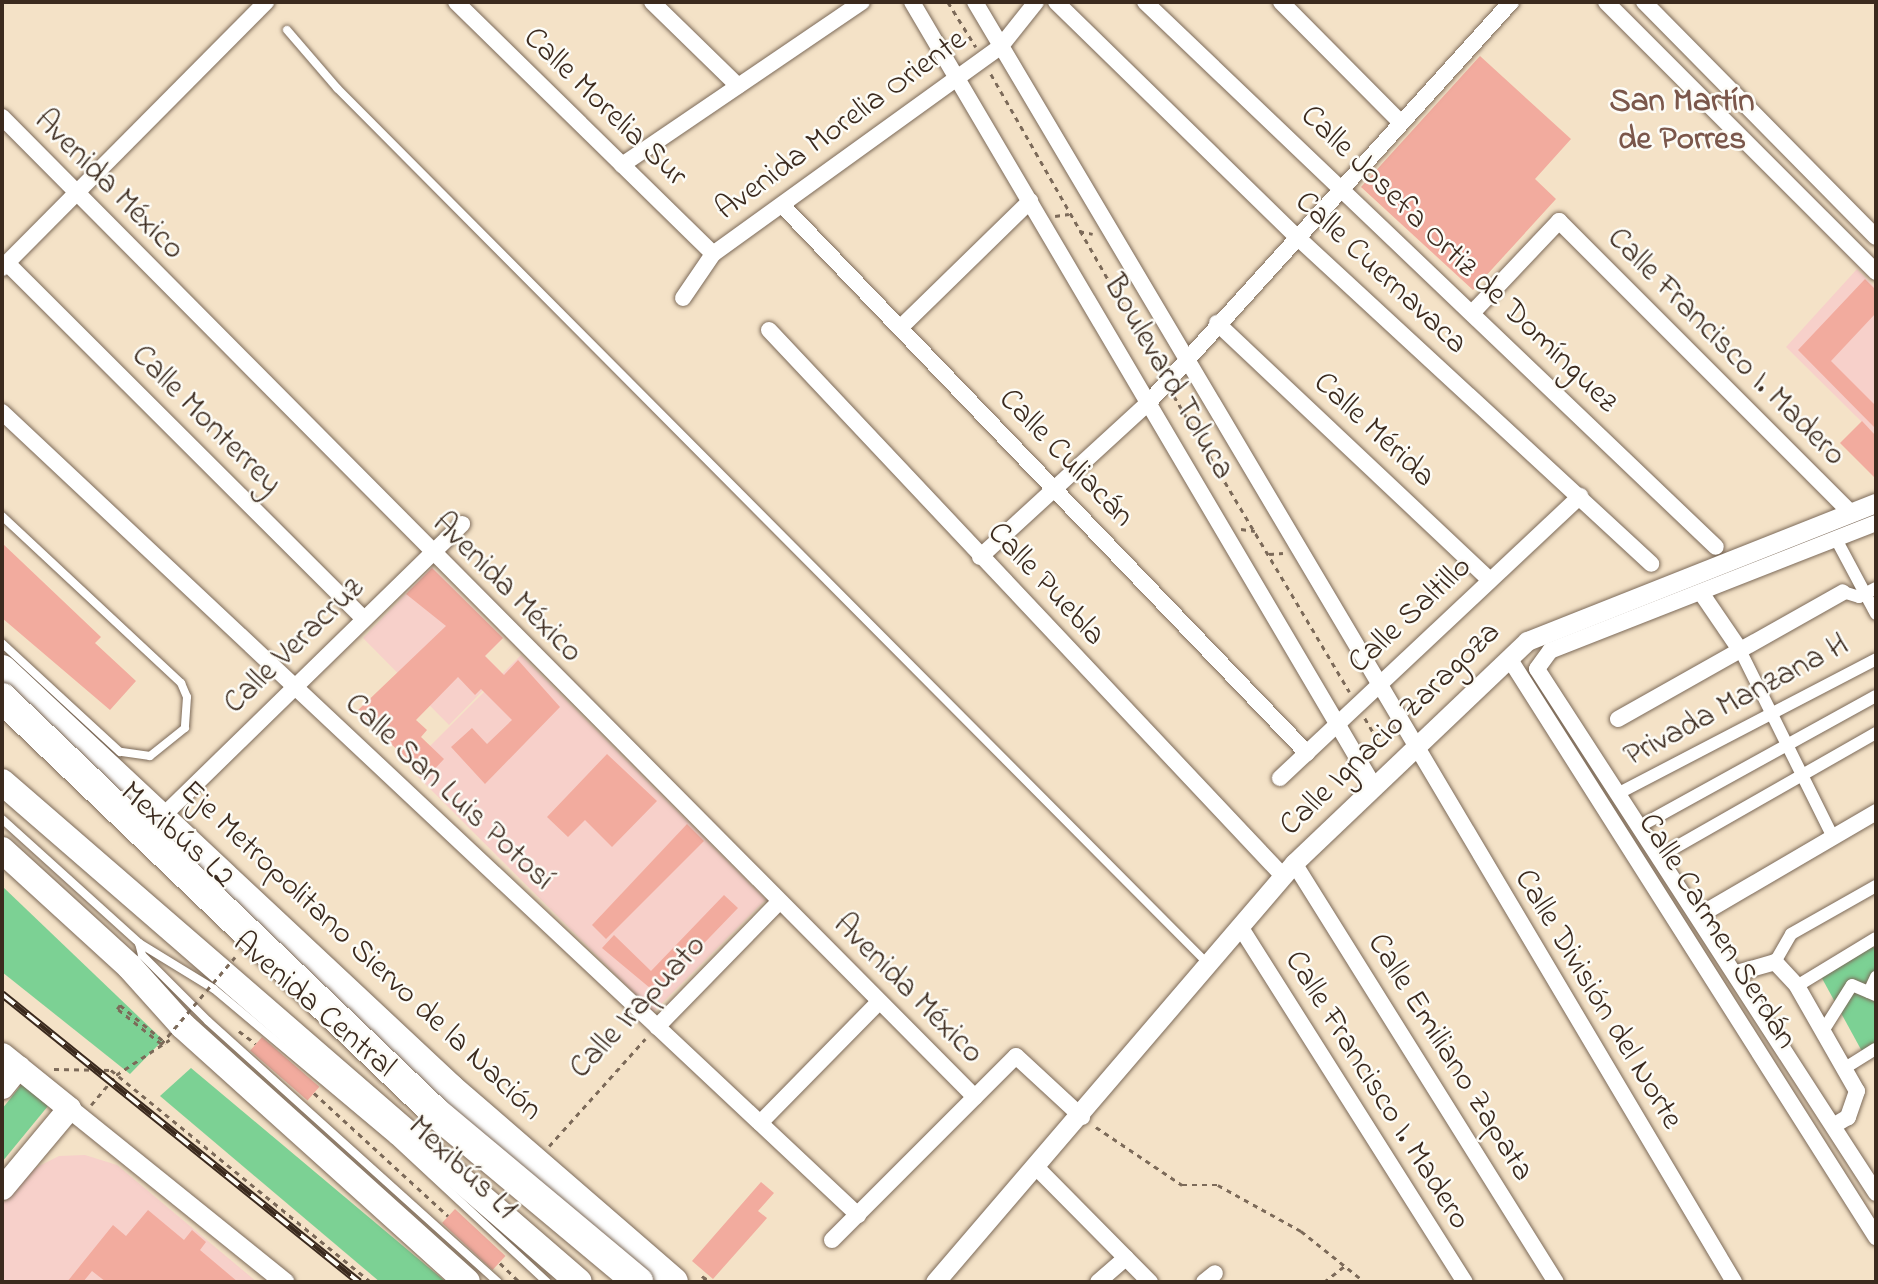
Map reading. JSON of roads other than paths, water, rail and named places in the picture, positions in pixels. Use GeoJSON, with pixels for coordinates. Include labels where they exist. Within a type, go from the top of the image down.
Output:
{"type":"FeatureCollection","features":[{"type":"Feature","properties":{"kind":"highway","name":"Eje Metropolitano Siervo de la Nación"},"geometry":{"type":"LineString","coordinates":[[2,670],[450,1089],[673,1282]]}},
{"type":"Feature","properties":{"kind":"highway","name":"Eje Metropolitano Siervo de la Nación"},"geometry":{"type":"LineString","coordinates":[[2,698],[435,1112],[638,1282]]}},
{"type":"Feature","properties":{"kind":"highway","name":"Avenida Central"},"geometry":{"type":"LineString","coordinates":[[2,782],[579,1282]]}},
{"type":"Feature","properties":{"kind":"highway"},"geometry":{"type":"LineString","coordinates":[[2,850],[130,967],[175,1034],[467,1282]]}},
{"type":"Feature","properties":{"kind":"main road"},"geometry":{"type":"LineString","coordinates":[[2,1087],[10,1061],[74,1113],[2,1188]]}},
{"type":"Feature","properties":{"kind":"street"},"geometry":{"type":"LineString","coordinates":[[5,265],[266,2]]}},
{"type":"Feature","properties":{"kind":"street","name":"Calle Morelia Sur"},"geometry":{"type":"LineString","coordinates":[[456,2],[713,254]]}},
{"type":"Feature","properties":{"kind":"street"},"geometry":{"type":"LineString","coordinates":[[652,2],[738,86]]}},
{"type":"Feature","properties":{"kind":"street","name":"Boulevard Toluca"},"geometry":{"type":"LineString","coordinates":[[912,2],[1150,401],[1372,783]]}},
{"type":"Feature","properties":{"kind":"street","name":"Boulevard Toluca"},"geometry":{"type":"LineString","coordinates":[[975,2],[1187,360],[1411,747]]}},
{"type":"Feature","properties":{"kind":"street","name":"Avenida Morelia Oriente"},"geometry":{"type":"LineString","coordinates":[[683,298],[713,254],[1001,46],[1036,2]]}},
{"type":"Feature","properties":{"kind":"street","name":"Calle Cuernavaca"},"geometry":{"type":"LineString","coordinates":[[1056,2],[1297,237],[1580,496],[1651,564],[1668,586]]}},
{"type":"Feature","properties":{"kind":"street","name":"Calle Josefa Ortiz de Domínguez"},"geometry":{"type":"LineString","coordinates":[[1145,2],[1474,311],[1729,562]]}},
{"type":"Feature","properties":{"kind":"street"},"geometry":{"type":"LineString","coordinates":[[1281,2],[1401,123]]}},
{"type":"Feature","properties":{"kind":"street"},"geometry":{"type":"LineString","coordinates":[[980,557],[1150,401],[1217,323],[1511,2]]}},
{"type":"Feature","properties":{"kind":"street"},"geometry":{"type":"LineString","coordinates":[[1606,2],[1876,272]]}},
{"type":"Feature","properties":{"kind":"street"},"geometry":{"type":"LineString","coordinates":[[1644,2],[1876,237]]}},
{"type":"Feature","properties":{"kind":"street"},"geometry":{"type":"LineString","coordinates":[[622,165],[850,5]]}},
{"type":"Feature","properties":{"kind":"street","name":"Avenida México"},"geometry":{"type":"LineString","coordinates":[[2,117],[431,553],[878,1003],[975,1097]]}},
{"type":"Feature","properties":{"kind":"street"},"geometry":{"type":"LineString","coordinates":[[900,328],[1030,201]]}},
{"type":"Feature","properties":{"kind":"street","name":"Calle Culiacán"},"geometry":{"type":"LineString","coordinates":[[782,205],[1307,753]]}},
{"type":"Feature","properties":{"kind":"street","name":"Calle Francisco I. Madero"},"geometry":{"type":"LineString","coordinates":[[1474,311],[1559,221],[1852,514]]}},
{"type":"Feature","properties":{"kind":"street","name":"Calle Monterrey"},"geometry":{"type":"LineString","coordinates":[[5,265],[364,619]]}},
{"type":"Feature","properties":{"kind":"street","name":"Calle Mérida"},"geometry":{"type":"LineString","coordinates":[[1217,323],[1490,580]]}},
{"type":"Feature","properties":{"kind":"street","name":"Calle Puebla"},"geometry":{"type":"LineString","coordinates":[[769,330],[980,557],[1289,870]]}},
{"type":"Feature","properties":{"kind":"street","name":"Calle San Luis Potosí"},"geometry":{"type":"LineString","coordinates":[[2,412],[858,1215]]}},
{"type":"Feature","properties":{"kind":"street","name":"Calle Saltillo"},"geometry":{"type":"LineString","coordinates":[[1280,778],[1580,496]]}},
{"type":"Feature","properties":{"kind":"street","name":"Calle Ignacio Zaragoza"},"geometry":{"type":"LineString","coordinates":[[935,1282],[1082,1117],[1289,870],[1372,783],[1527,641],[1876,503]]}},
{"type":"Feature","properties":{"kind":"street"},"geometry":{"type":"LineString","coordinates":[[1833,837],[1740,650],[1702,594],[1876,523]]}},
{"type":"Feature","properties":{"kind":"street","name":"Calle Veracruz"},"geometry":{"type":"LineString","coordinates":[[168,811],[461,524]]}},
{"type":"Feature","properties":{"kind":"street"},"geometry":{"type":"LineString","coordinates":[[1836,539],[1871,591],[1876,614]]}},
{"type":"Feature","properties":{"kind":"street"},"geometry":{"type":"LineString","coordinates":[[1618,719],[1843,592],[1871,591]]}},
{"type":"Feature","properties":{"kind":"street","name":"Calle Carmen Serdán"},"geometry":{"type":"LineString","coordinates":[[1702,594],[1540,658],[1537,669],[1642,824],[1875,1189]]}},
{"type":"Feature","properties":{"kind":"street","name":"Calle Carmen Serdán"},"geometry":{"type":"LineString","coordinates":[[1509,658],[1876,1237]]}},
{"type":"Feature","properties":{"kind":"street","name":"Privada Manzana H"},"geometry":{"type":"LineString","coordinates":[[1621,792],[1876,659]]}},
{"type":"Feature","properties":{"kind":"street","name":"Privada Manzana H"},"geometry":{"type":"LineString","coordinates":[[1642,824],[1876,696]]}},
{"type":"Feature","properties":{"kind":"street"},"geometry":{"type":"LineString","coordinates":[[1662,855],[1876,733]]}},
{"type":"Feature","properties":{"kind":"street","name":"Calle División del Norte"},"geometry":{"type":"LineString","coordinates":[[1411,747],[1734,1282]]}},
{"type":"Feature","properties":{"kind":"street"},"geometry":{"type":"LineString","coordinates":[[1700,915],[1876,812]]}},
{"type":"Feature","properties":{"kind":"street","name":"Calle Emiliano Zapata"},"geometry":{"type":"LineString","coordinates":[[1289,870],[1556,1282]]}},
{"type":"Feature","properties":{"kind":"street"},"geometry":{"type":"LineString","coordinates":[[1738,973],[1775,962],[1791,934],[1876,886]]}},
{"type":"Feature","properties":{"kind":"street","name":"Calle Irapuato"},"geometry":{"type":"LineString","coordinates":[[657,1027],[779,902]]}},
{"type":"Feature","properties":{"kind":"street","name":"Calle Francisco I. Madero"},"geometry":{"type":"LineString","coordinates":[[1241,928],[1465,1282]]}},
{"type":"Feature","properties":{"kind":"street"},"geometry":{"type":"LineString","coordinates":[[1797,986],[1873,940],[1876,955]]}},
{"type":"Feature","properties":{"kind":"street"},"geometry":{"type":"LineString","coordinates":[[1775,962],[1797,986],[1857,1091],[1855,1106],[1833,1126]]}},
{"type":"Feature","properties":{"kind":"street"},"geometry":{"type":"LineString","coordinates":[[1823,1031],[1852,985],[1872,993],[1876,976]]}},
{"type":"Feature","properties":{"kind":"street"},"geometry":{"type":"LineString","coordinates":[[761,1123],[878,1003]]}},
{"type":"Feature","properties":{"kind":"street"},"geometry":{"type":"LineString","coordinates":[[1845,1068],[1876,1049]]}},
{"type":"Feature","properties":{"kind":"street"},"geometry":{"type":"LineString","coordinates":[[832,1240],[1016,1056],[1082,1117]]}},
{"type":"Feature","properties":{"kind":"street"},"geometry":{"type":"LineString","coordinates":[[74,1113],[285,1282]]}},
{"type":"Feature","properties":{"kind":"street"},"geometry":{"type":"LineString","coordinates":[[1037,1168],[1150,1282]]}},
{"type":"Feature","properties":{"kind":"street"},"geometry":{"type":"LineString","coordinates":[[1098,1282],[1126,1258]]}},
{"type":"Feature","properties":{"kind":"lane"},"geometry":{"type":"LineString","coordinates":[[287,30],[347,98],[1210,965]]}},
{"type":"Feature","properties":{"kind":"lane"},"geometry":{"type":"LineString","coordinates":[[2,516],[181,682],[188,705],[185,728],[157,753],[120,752],[2,643]]}},
{"type":"Feature","properties":{"kind":"lane","name":"Mexibús L2"},"geometry":{"type":"LineString","coordinates":[[2,711],[627,1282]]}},
{"type":"Feature","properties":{"kind":"lane","name":"Mexibús L1"},"geometry":{"type":"LineString","coordinates":[[2,820],[139,943],[214,989],[393,1139],[547,1282]]}},
{"type":"Feature","properties":{"kind":"lane","name":"Mexibús L1"},"geometry":{"type":"LineString","coordinates":[[139,943],[142,955],[208,1021],[498,1282]]}},
{"type":"Feature","properties":{"kind":"railway"},"geometry":{"type":"LineString","coordinates":[[2,994],[359,1282]]}},
{"type":"Feature","properties":{"kind":"district","name":"San Martín de Porres"},"geometry":{"type":"Point","coordinates":[1682,122]}}]}
